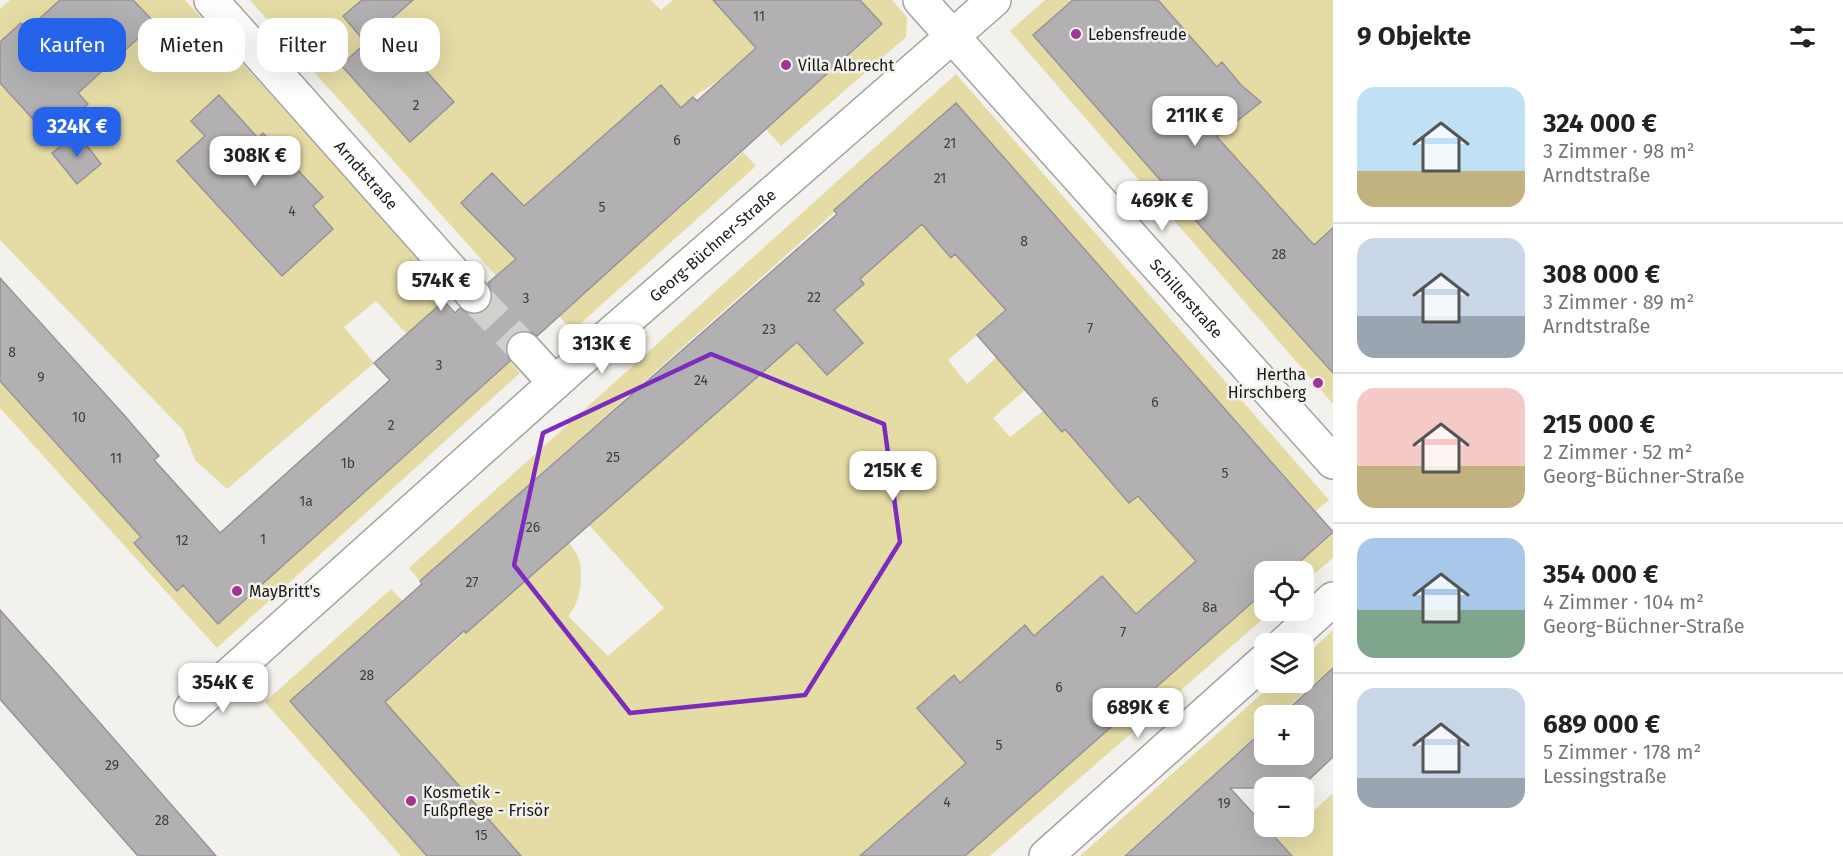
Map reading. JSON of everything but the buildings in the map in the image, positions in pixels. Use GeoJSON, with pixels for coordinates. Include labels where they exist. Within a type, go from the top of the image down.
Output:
{"type":"FeatureCollection","features":[{"type":"Feature","properties":{"kind":"street","name":"Arndtstraße"},"geometry":{"type":"LineString","coordinates":[[211,0],[474,296]]}},
{"type":"Feature","properties":{"kind":"street","name":"Schillerstraße"},"geometry":{"type":"LineString","coordinates":[[920,0],[1333,462]]}},
{"type":"Feature","properties":{"kind":"street","name":"Georg-Büchner-Straße"},"geometry":{"type":"LineString","coordinates":[[191,709],[555,383],[994,0]]}},
{"type":"Feature","properties":{"kind":"street"},"geometry":{"type":"LineString","coordinates":[[524,349],[555,383]]}},
{"type":"Feature","properties":{"kind":"street"},"geometry":{"type":"LineString","coordinates":[[1296,633],[1333,599]]}},
{"type":"Feature","properties":{"kind":"street"},"geometry":{"type":"LineString","coordinates":[[1046,856],[1254,670]]}},
{"type":"Feature","properties":{"kind":"highlighted area"},"geometry":{"type":"Polygon","coordinates":[[[711,354],[884,424],[900,542],[805,695],[630,713],[514,565],[543,433],[711,354]]]}},
{"type":"Feature","properties":{"kind":"shaded area"},"geometry":{"type":"Polygon","coordinates":[[[10,0],[60,0],[40,18],[18,18],[18,27],[0,53],[0,9],[10,0]]]}},
{"type":"Feature","properties":{"kind":"shaded area"},"geometry":{"type":"Polygon","coordinates":[[[133,0],[185,0],[201,18],[150,18],[133,0]]]}},
{"type":"Feature","properties":{"kind":"shaded area"},"geometry":{"type":"Polygon","coordinates":[[[250,0],[651,0],[661,10],[673,0],[713,0],[766,38],[721,79],[693,97],[681,108],[661,85],[535,196],[549,229],[496,276],[314,72],[348,72],[348,18],[266,18],[250,0]]]}},
{"type":"Feature","properties":{"kind":"shaded area"},"geometry":{"type":"Polygon","coordinates":[[[860,0],[892,0],[907,17],[906,37],[781,146],[766,129],[882,25],[860,0]]]}},
{"type":"Feature","properties":{"kind":"shaded area"},"geometry":{"type":"Polygon","coordinates":[[[1045,0],[1333,0],[1333,404],[1010,31],[1045,0]]]}},
{"type":"Feature","properties":{"kind":"shaded area"},"geometry":{"type":"Polygon","coordinates":[[[138,39],[138,72],[245,72],[245,66],[451,294],[407,334],[376,301],[344,327],[374,363],[227,489],[195,460],[183,430],[0,240],[0,83],[40,127],[61,129],[88,104],[78,93],[101,72],[126,72],[126,50],[138,39]]]}},
{"type":"Feature","properties":{"kind":"shaded area"},"geometry":{"type":"Polygon","coordinates":[[[956,74],[1329,500],[1316,511],[956,104],[420,581],[409,568],[956,74]]]}},
{"type":"Feature","properties":{"kind":"shaded area"},"geometry":{"type":"Polygon","coordinates":[[[743,152],[756,166],[572,331],[559,316],[743,152]]]}},
{"type":"Feature","properties":{"kind":"shaded area"},"geometry":{"type":"Polygon","coordinates":[[[936,211],[937,242],[951,258],[971,240],[993,296],[1006,310],[948,360],[967,384],[997,357],[1066,354],[993,418],[1010,437],[1043,411],[1062,432],[1106,393],[1131,422],[1090,458],[1129,503],[1173,465],[1201,497],[1166,528],[1184,548],[1240,522],[1136,614],[1102,576],[1058,615],[1089,650],[1065,671],[1025,626],[999,727],[954,676],[966,763],[860,856],[521,856],[385,702],[569,542],[578,558],[581,574],[578,597],[568,616],[608,656],[664,608],[589,525],[797,342],[827,375],[863,344],[834,310],[864,284],[845,261],[936,211]]]}},
{"type":"Feature","properties":{"kind":"shaded area"},"geometry":{"type":"Polygon","coordinates":[[[510,361],[520,373],[217,648],[0,408],[0,381],[141,537],[177,591],[183,585],[218,624],[510,361]]]}},
{"type":"Feature","properties":{"kind":"shaded area"},"geometry":{"type":"Polygon","coordinates":[[[1333,532],[1333,558],[1314,574],[1314,561],[1300,561],[1333,532]]]}},
{"type":"Feature","properties":{"kind":"shaded area"},"geometry":{"type":"Polygon","coordinates":[[[391,589],[403,601],[290,701],[427,856],[401,856],[265,702],[391,589]]]}},
{"type":"Feature","properties":{"kind":"shaded area"},"geometry":{"type":"Polygon","coordinates":[[[1254,601],[1254,621],[1260,621],[990,856],[965,856],[1254,601]]]}},
{"type":"Feature","properties":{"kind":"shaded area"},"geometry":{"type":"Polygon","coordinates":[[[1333,630],[1333,667],[1314,684],[1314,648],[1333,630]]]}},
{"type":"Feature","properties":{"kind":"shaded area"},"geometry":{"type":"Polygon","coordinates":[[[1263,693],[1304,693],[1290,705],[1254,705],[1254,738],[1123,856],[1080,856],[1263,693]]]}},
{"type":"Feature","properties":{"kind":"shaded area"},"geometry":{"type":"Polygon","coordinates":[[[1333,793],[1333,856],[1292,856],[1274,837],[1314,837],[1314,811],[1333,793]]]}},
{"type":"Feature","properties":{"kind":"tunnel"},"geometry":{"type":"LineString","coordinates":[[474,296],[524,349]]}},
{"type":"Feature","properties":{"kind":"place","name":"Lebensfreude"},"geometry":{"type":"Point","coordinates":[1076,34]}},
{"type":"Feature","properties":{"kind":"place","name":"Villa Albrecht"},"geometry":{"type":"Point","coordinates":[786,65]}},
{"type":"Feature","properties":{"kind":"place","name":"Hertha Hirschberg"},"geometry":{"type":"Point","coordinates":[1318,383]}},
{"type":"Feature","properties":{"kind":"place","name":"MayBritt's"},"geometry":{"type":"Point","coordinates":[237,591]}},
{"type":"Feature","properties":{"kind":"place","name":"Kosmetik - Fußpflege - Frisör"},"geometry":{"type":"Point","coordinates":[411,801]}}]}
